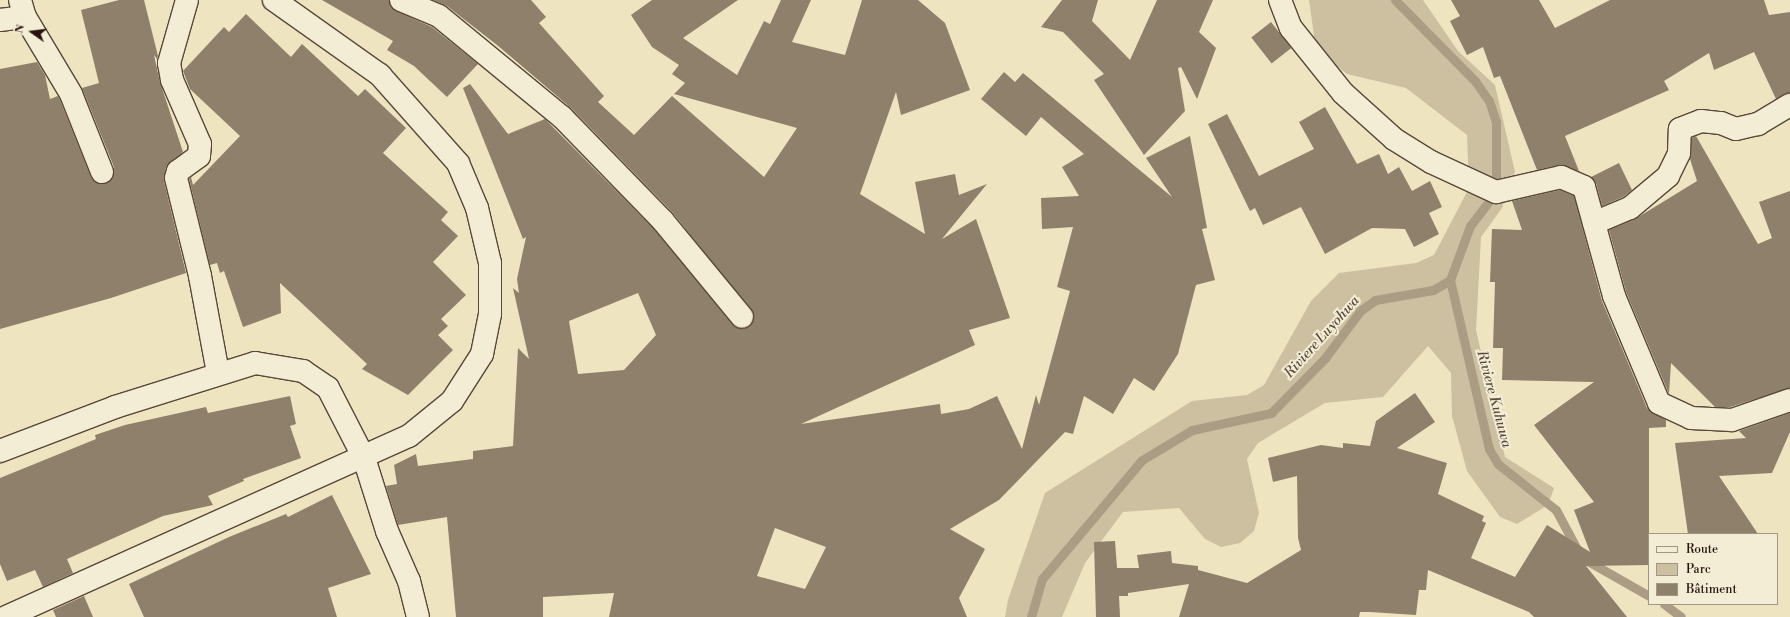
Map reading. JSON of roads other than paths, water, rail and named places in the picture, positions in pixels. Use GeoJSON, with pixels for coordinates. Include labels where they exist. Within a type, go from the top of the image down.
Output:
{"type":"FeatureCollection","features":[{"type":"Feature","properties":{"kind":"street"},"geometry":{"type":"LineString","coordinates":[[187,0],[169,63],[172,80],[200,144],[199,156],[178,171],[176,178],[200,276],[218,373]]}},
{"type":"Feature","properties":{"kind":"street"},"geometry":{"type":"LineString","coordinates":[[6,617],[364,458],[409,436],[452,401],[482,354],[490,314],[490,263],[476,208],[458,163],[380,75],[274,0]]}},
{"type":"Feature","properties":{"kind":"street"},"geometry":{"type":"LineString","coordinates":[[401,0],[439,16],[562,117],[663,221],[742,317]]}},
{"type":"Feature","properties":{"kind":"street"},"geometry":{"type":"LineString","coordinates":[[1280,0],[1291,28],[1343,93],[1394,140],[1431,162],[1496,192],[1561,177],[1584,187],[1614,296],[1659,403],[1690,418],[1732,420],[1790,400]]}},
{"type":"Feature","properties":{"kind":"street"},"geometry":{"type":"LineString","coordinates":[[0,20],[23,8],[71,94],[102,172]]}},
{"type":"Feature","properties":{"kind":"street"},"geometry":{"type":"LineString","coordinates":[[1594,223],[1630,208],[1668,176],[1679,153],[1680,128],[1701,121],[1721,123],[1736,128],[1758,124],[1790,105]]}},
{"type":"Feature","properties":{"kind":"street"},"geometry":{"type":"LineString","coordinates":[[0,451],[115,407],[218,373],[256,363],[303,370],[328,388],[364,458],[387,531],[409,581],[418,617]]}},
{"type":"Feature","properties":{"kind":"waterway","name":"Riviere Luyohwa"},"geometry":{"type":"LineString","coordinates":[[1031,617],[1042,579],[1142,460],[1192,430],[1271,413],[1325,358],[1360,311],[1375,300],[1433,290],[1450,280],[1470,226],[1496,192],[1496,122],[1489,101],[1475,81],[1395,0]]}},
{"type":"Feature","properties":{"kind":"waterway","name":"Riviere Kuhuwa"},"geometry":{"type":"LineString","coordinates":[[1450,280],[1489,449],[1498,464],[1556,510],[1578,551]]}},
{"type":"Feature","properties":{"kind":"waterway","name":"Riviere Kuhuwa"},"geometry":{"type":"LineString","coordinates":[[1586,560],[1648,595]]}},
{"type":"Feature","properties":{"kind":"waterway","name":"Riviere Kuhuwa"},"geometry":{"type":"LineString","coordinates":[[1665,605],[1681,617]]}}]}
